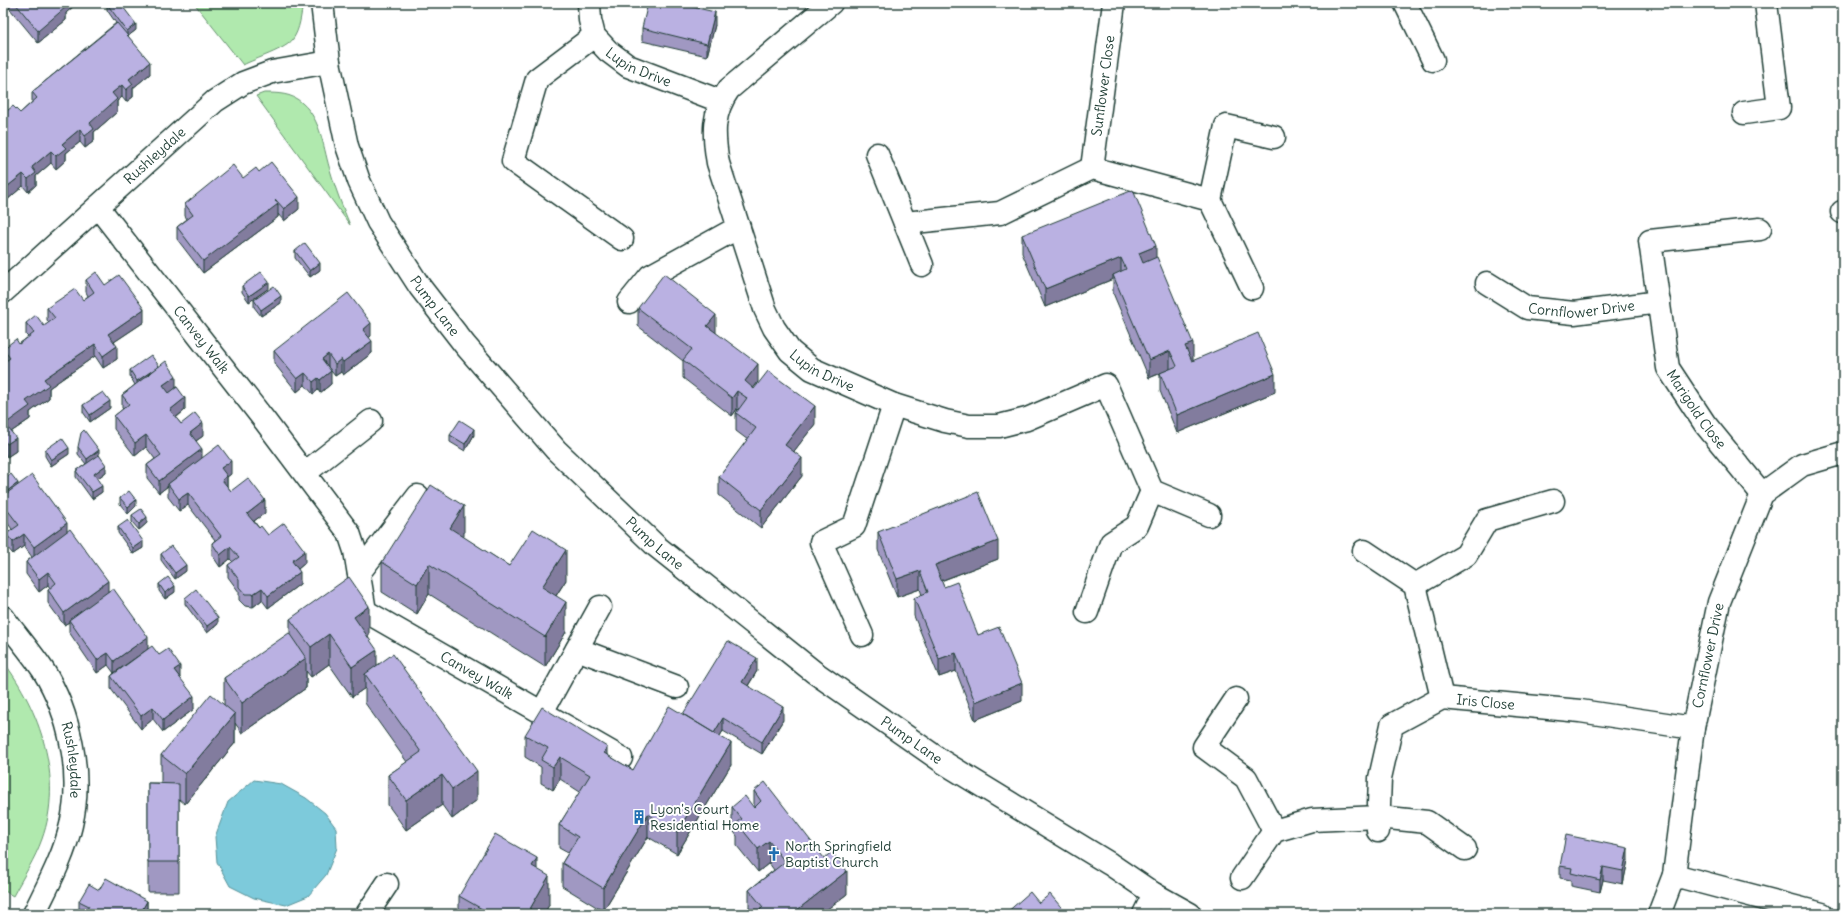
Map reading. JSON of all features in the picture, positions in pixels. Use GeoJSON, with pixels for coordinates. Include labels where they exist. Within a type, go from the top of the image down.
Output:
{"type":"FeatureCollection","features":[{"type":"Feature","properties":{"kind":"street","name":"Pump Lane"},"geometry":{"type":"LineString","coordinates":[[322,3],[329,62],[347,146],[359,181],[378,222],[420,287],[465,345],[556,450],[656,546],[814,672],[943,762],[1110,864],[1154,894],[1190,914]]}},
{"type":"Feature","properties":{"kind":"street","name":"Lupin Drive"},"geometry":{"type":"LineString","coordinates":[[589,3],[590,20],[594,36],[608,51],[628,66],[720,101]]}},
{"type":"Feature","properties":{"kind":"street","name":"Lupin Drive"},"geometry":{"type":"LineString","coordinates":[[831,3],[729,89],[720,101],[715,121],[715,143],[718,163],[765,310],[774,328],[790,351],[812,369],[894,405],[945,421],[969,426],[1000,426],[1027,419],[1106,385],[1152,492]]}},
{"type":"Feature","properties":{"kind":"street","name":"Sunflower Close"},"geometry":{"type":"LineString","coordinates":[[1092,168],[1114,3]]}},
{"type":"Feature","properties":{"kind":"street"},"geometry":{"type":"LineString","coordinates":[[1405,3],[1433,60]]}},
{"type":"Feature","properties":{"kind":"street"},"geometry":{"type":"LineString","coordinates":[[1744,113],[1779,108],[1766,3]]}},
{"type":"Feature","properties":{"kind":"street"},"geometry":{"type":"LineString","coordinates":[[594,36],[538,79],[513,160],[622,239]]}},
{"type":"Feature","properties":{"kind":"street","name":"Rushleydale"},"geometry":{"type":"LineString","coordinates":[[3,292],[215,101],[244,83],[272,72],[329,62]]}},
{"type":"Feature","properties":{"kind":"street"},"geometry":{"type":"LineString","coordinates":[[1252,288],[1210,200],[1226,126],[1274,137]]}},
{"type":"Feature","properties":{"kind":"street"},"geometry":{"type":"LineString","coordinates":[[877,154],[922,265]]}},
{"type":"Feature","properties":{"kind":"street"},"geometry":{"type":"LineString","coordinates":[[905,223],[1000,213],[1092,168],[1210,200]]}},
{"type":"Feature","properties":{"kind":"street","name":"Canvey Walk"},"geometry":{"type":"LineString","coordinates":[[98,207],[305,473],[349,533],[355,551],[365,610],[622,758]]}},
{"type":"Feature","properties":{"kind":"street"},"geometry":{"type":"LineString","coordinates":[[629,302],[650,276],[739,227]]}},
{"type":"Feature","properties":{"kind":"street","name":"Marigold Close"},"geometry":{"type":"LineString","coordinates":[[1760,229],[1650,241],[1668,368],[1705,424],[1762,494]]}},
{"type":"Feature","properties":{"kind":"street","name":"Cornflower Drive"},"geometry":{"type":"LineString","coordinates":[[1488,283],[1526,308],[1574,313],[1659,302]]}},
{"type":"Feature","properties":{"kind":"street"},"geometry":{"type":"LineString","coordinates":[[862,635],[821,542],[854,526],[894,405]]}},
{"type":"Feature","properties":{"kind":"street"},"geometry":{"type":"LineString","coordinates":[[305,473],[371,421]]}},
{"type":"Feature","properties":{"kind":"street"},"geometry":{"type":"LineString","coordinates":[[1762,494],[1802,465],[1843,453]]}},
{"type":"Feature","properties":{"kind":"street"},"geometry":{"type":"LineString","coordinates":[[1087,612],[1111,543],[1137,526],[1152,492],[1209,515]]}},
{"type":"Feature","properties":{"kind":"street","name":"Cornflower Drive"},"geometry":{"type":"LineString","coordinates":[[1659,914],[1674,875],[1693,728],[1719,602],[1762,494]]}},
{"type":"Feature","properties":{"kind":"street"},"geometry":{"type":"LineString","coordinates":[[359,573],[418,496]]}},
{"type":"Feature","properties":{"kind":"street"},"geometry":{"type":"LineString","coordinates":[[1414,585],[1466,556],[1487,520],[1553,501]]}},
{"type":"Feature","properties":{"kind":"street"},"geometry":{"type":"LineString","coordinates":[[1364,551],[1414,585],[1442,698]]}},
{"type":"Feature","properties":{"kind":"street"},"geometry":{"type":"LineString","coordinates":[[542,712],[600,607]]}},
{"type":"Feature","properties":{"kind":"street","name":"Rushleydale"},"geometry":{"type":"LineString","coordinates":[[3,617],[43,670],[59,700],[68,728],[74,759],[75,793],[72,824],[63,853],[34,914]]}},
{"type":"Feature","properties":{"kind":"street"},"geometry":{"type":"LineString","coordinates":[[577,649],[677,687]]}},
{"type":"Feature","properties":{"kind":"street","name":"Iris Close"},"geometry":{"type":"LineString","coordinates":[[1379,824],[1380,778],[1392,725],[1442,698],[1580,711],[1693,728]]}},
{"type":"Feature","properties":{"kind":"street"},"geometry":{"type":"LineString","coordinates":[[1236,699],[1204,747],[1246,778],[1274,831]]}},
{"type":"Feature","properties":{"kind":"street"},"geometry":{"type":"LineString","coordinates":[[1242,878],[1274,831],[1312,820],[1379,824],[1427,822],[1465,849]]}},
{"type":"Feature","properties":{"kind":"street"},"geometry":{"type":"LineString","coordinates":[[1674,875],[1822,914]]}},
{"type":"Feature","properties":{"kind":"street"},"geometry":{"type":"LineString","coordinates":[[367,914],[387,884]]}},
{"type":"Feature","properties":{"kind":"street"},"geometry":{"type":"LineString","coordinates":[[1144,914],[1154,894]]}},
{"type":"Feature","properties":{"kind":"green space"},"geometry":{"type":"Polygon","coordinates":[[[194,3],[303,3],[300,22],[290,43],[243,65],[194,3]]]}},
{"type":"Feature","properties":{"kind":"green space"},"geometry":{"type":"Polygon","coordinates":[[[264,93],[289,95],[302,103],[309,110],[318,126],[335,186],[350,225],[256,96],[264,93]]]}},
{"type":"Feature","properties":{"kind":"green space"},"geometry":{"type":"Polygon","coordinates":[[[3,661],[28,701],[37,723],[45,746],[49,769],[50,792],[48,816],[42,839],[13,896],[3,890],[3,661]]]}},
{"type":"Feature","properties":{"kind":"water"},"geometry":{"type":"Polygon","coordinates":[[[254,780],[281,784],[306,798],[325,813],[336,828],[337,848],[326,875],[308,896],[286,905],[254,898],[230,886],[217,862],[215,837],[228,802],[254,780]]]}},
{"type":"Feature","properties":{"kind":"building"},"geometry":{"type":"Polygon","coordinates":[[[15,3],[62,3],[66,7],[38,31],[15,3]]]}},
{"type":"Feature","properties":{"kind":"building"},"geometry":{"type":"Polygon","coordinates":[[[120,3],[136,24],[127,31],[107,4],[120,3]]]}},
{"type":"Feature","properties":{"kind":"building"},"geometry":{"type":"Polygon","coordinates":[[[648,3],[675,3],[715,12],[707,44],[642,28],[648,3]]]}},
{"type":"Feature","properties":{"kind":"building"},"geometry":{"type":"Polygon","coordinates":[[[117,23],[150,62],[129,79],[133,84],[126,90],[122,85],[112,93],[117,99],[90,123],[94,129],[85,136],[80,129],[62,144],[66,148],[56,156],[51,151],[32,167],[36,173],[28,179],[23,174],[3,190],[3,114],[13,106],[20,113],[37,98],[32,92],[117,23]]]}},
{"type":"Feature","properties":{"kind":"building"},"geometry":{"type":"Polygon","coordinates":[[[271,162],[299,197],[284,209],[276,200],[275,201],[278,204],[203,261],[177,227],[193,215],[185,204],[233,165],[243,178],[256,168],[259,172],[271,162]]]}},
{"type":"Feature","properties":{"kind":"building"},"geometry":{"type":"Polygon","coordinates":[[[1133,190],[1156,246],[1139,253],[1143,263],[1157,257],[1193,343],[1185,346],[1192,361],[1258,333],[1275,374],[1177,415],[1160,373],[1177,366],[1170,351],[1149,360],[1113,275],[1126,269],[1121,258],[1045,289],[1022,235],[1133,190]]]}},
{"type":"Feature","properties":{"kind":"building"},"geometry":{"type":"Polygon","coordinates":[[[305,243],[320,263],[310,271],[295,251],[305,243]]]}},
{"type":"Feature","properties":{"kind":"building"},"geometry":{"type":"Polygon","coordinates":[[[96,272],[105,285],[119,275],[144,309],[108,334],[117,346],[103,356],[95,344],[44,379],[49,385],[26,401],[30,406],[5,424],[16,438],[7,444],[3,438],[3,363],[10,358],[3,349],[16,339],[19,344],[34,333],[26,323],[36,315],[44,326],[55,318],[47,308],[75,289],[83,300],[94,292],[86,280],[96,272]]]}},
{"type":"Feature","properties":{"kind":"building"},"geometry":{"type":"Polygon","coordinates":[[[261,272],[269,282],[249,296],[242,286],[261,272]]]}},
{"type":"Feature","properties":{"kind":"building"},"geometry":{"type":"Polygon","coordinates":[[[664,274],[716,315],[707,326],[758,364],[745,381],[754,389],[768,371],[815,406],[785,445],[802,458],[761,510],[719,477],[756,428],[736,413],[747,398],[737,391],[732,398],[683,360],[692,349],[638,308],[664,274]]]}},
{"type":"Feature","properties":{"kind":"building"},"geometry":{"type":"Polygon","coordinates":[[[274,286],[281,296],[261,310],[254,300],[274,286]]]}},
{"type":"Feature","properties":{"kind":"building"},"geometry":{"type":"Polygon","coordinates":[[[348,293],[371,323],[363,330],[372,341],[343,362],[341,359],[335,364],[328,354],[322,359],[331,371],[320,380],[318,378],[313,382],[305,373],[297,379],[274,351],[348,293]]]}},
{"type":"Feature","properties":{"kind":"building"},"geometry":{"type":"Polygon","coordinates":[[[151,355],[159,366],[137,381],[130,370],[151,355]]]}},
{"type":"Feature","properties":{"kind":"building"},"geometry":{"type":"Polygon","coordinates":[[[166,361],[176,376],[163,385],[169,393],[177,387],[185,398],[170,410],[181,424],[195,413],[203,423],[190,433],[202,449],[159,481],[147,465],[161,455],[146,435],[135,443],[114,416],[129,404],[122,395],[166,361]]]}},
{"type":"Feature","properties":{"kind":"building"},"geometry":{"type":"Polygon","coordinates":[[[103,392],[110,401],[90,415],[83,405],[103,392]]]}},
{"type":"Feature","properties":{"kind":"building"},"geometry":{"type":"Polygon","coordinates":[[[460,420],[474,429],[465,444],[450,435],[460,420]]]}},
{"type":"Feature","properties":{"kind":"building"},"geometry":{"type":"Polygon","coordinates":[[[84,430],[99,450],[87,459],[78,447],[81,433],[84,430]]]}},
{"type":"Feature","properties":{"kind":"building"},"geometry":{"type":"Polygon","coordinates":[[[62,438],[69,448],[51,460],[45,450],[62,438]]]}},
{"type":"Feature","properties":{"kind":"building"},"geometry":{"type":"Polygon","coordinates":[[[219,445],[231,461],[221,468],[227,476],[222,480],[231,491],[248,478],[265,500],[247,514],[259,528],[261,526],[268,535],[284,523],[305,551],[292,561],[300,572],[268,596],[262,588],[253,594],[245,594],[239,587],[239,580],[228,565],[239,557],[230,547],[220,555],[212,543],[221,536],[188,493],[179,499],[168,484],[219,445]]]}},
{"type":"Feature","properties":{"kind":"building"},"geometry":{"type":"Polygon","coordinates":[[[99,455],[106,465],[94,474],[102,486],[92,492],[76,471],[99,455]]]}},
{"type":"Feature","properties":{"kind":"building"},"geometry":{"type":"Polygon","coordinates":[[[11,474],[18,483],[3,494],[3,480],[11,474]]]}},
{"type":"Feature","properties":{"kind":"building"},"geometry":{"type":"Polygon","coordinates":[[[32,475],[67,523],[34,547],[24,534],[13,542],[6,534],[19,525],[6,508],[3,511],[3,496],[32,475]]]}},
{"type":"Feature","properties":{"kind":"building"},"geometry":{"type":"Polygon","coordinates":[[[431,485],[464,506],[450,528],[509,566],[533,529],[566,550],[542,587],[566,602],[545,637],[429,564],[417,584],[382,562],[431,485]]]}},
{"type":"Feature","properties":{"kind":"building"},"geometry":{"type":"Polygon","coordinates":[[[129,491],[136,500],[128,507],[120,498],[129,491]]]}},
{"type":"Feature","properties":{"kind":"building"},"geometry":{"type":"Polygon","coordinates":[[[978,492],[998,541],[935,565],[944,587],[957,582],[978,635],[999,627],[1022,683],[975,702],[956,653],[939,659],[914,598],[928,592],[920,571],[897,579],[878,532],[978,492]]]}},
{"type":"Feature","properties":{"kind":"building"},"geometry":{"type":"Polygon","coordinates":[[[141,509],[147,517],[139,524],[132,515],[141,509]]]}},
{"type":"Feature","properties":{"kind":"building"},"geometry":{"type":"Polygon","coordinates":[[[128,520],[143,541],[133,548],[118,527],[128,520]]]}},
{"type":"Feature","properties":{"kind":"building"},"geometry":{"type":"Polygon","coordinates":[[[70,529],[108,581],[64,613],[48,590],[56,583],[48,572],[39,579],[26,562],[70,529]]]}},
{"type":"Feature","properties":{"kind":"building"},"geometry":{"type":"Polygon","coordinates":[[[171,546],[186,565],[175,573],[161,554],[171,546]]]}},
{"type":"Feature","properties":{"kind":"building"},"geometry":{"type":"Polygon","coordinates":[[[168,577],[175,586],[165,593],[159,584],[168,577]]]}},
{"type":"Feature","properties":{"kind":"building"},"geometry":{"type":"Polygon","coordinates":[[[349,577],[369,606],[354,617],[377,650],[352,667],[329,634],[311,647],[290,619],[349,577]]]}},
{"type":"Feature","properties":{"kind":"building"},"geometry":{"type":"Polygon","coordinates":[[[113,588],[148,637],[114,661],[108,653],[97,660],[69,620],[113,588]]]}},
{"type":"Feature","properties":{"kind":"building"},"geometry":{"type":"Polygon","coordinates":[[[196,589],[218,618],[207,626],[185,598],[196,589]]]}},
{"type":"Feature","properties":{"kind":"building"},"geometry":{"type":"Polygon","coordinates":[[[289,633],[306,658],[242,703],[224,678],[289,633]]]}},
{"type":"Feature","properties":{"kind":"building"},"geometry":{"type":"Polygon","coordinates":[[[728,641],[757,658],[742,682],[783,707],[762,742],[723,718],[714,733],[683,714],[728,641]]]}},
{"type":"Feature","properties":{"kind":"building"},"geometry":{"type":"Polygon","coordinates":[[[152,646],[159,655],[168,649],[180,666],[174,670],[194,696],[163,720],[153,707],[141,716],[111,676],[152,646]]]}},
{"type":"Feature","properties":{"kind":"building"},"geometry":{"type":"Polygon","coordinates":[[[393,654],[477,771],[452,789],[442,775],[406,800],[388,775],[421,752],[365,674],[393,654]]]}},
{"type":"Feature","properties":{"kind":"building"},"geometry":{"type":"Polygon","coordinates":[[[211,694],[235,714],[185,774],[161,755],[211,694]]]}},
{"type":"Feature","properties":{"kind":"building","name":"Lyon's Court Residential Home"},"geometry":{"type":"Polygon","coordinates":[[[669,706],[731,743],[677,832],[648,814],[603,888],[562,863],[578,837],[559,825],[590,775],[560,757],[553,767],[541,760],[548,748],[525,735],[542,707],[607,747],[604,753],[633,770],[669,706]]]}},
{"type":"Feature","properties":{"kind":"building"},"geometry":{"type":"Polygon","coordinates":[[[765,782],[824,858],[832,852],[847,871],[792,914],[761,914],[759,911],[763,907],[749,890],[785,862],[769,841],[758,849],[737,823],[742,819],[732,807],[745,796],[754,808],[761,801],[754,791],[765,782]]]}},
{"type":"Feature","properties":{"kind":"building"},"geometry":{"type":"Polygon","coordinates":[[[148,783],[179,784],[179,862],[148,862],[148,783]]]}},
{"type":"Feature","properties":{"kind":"building"},"geometry":{"type":"Polygon","coordinates":[[[495,834],[537,858],[532,866],[549,876],[527,914],[479,914],[482,909],[459,896],[495,834]]]}},
{"type":"Feature","properties":{"kind":"building"},"geometry":{"type":"Polygon","coordinates":[[[1566,835],[1628,848],[1623,871],[1603,867],[1600,880],[1571,873],[1572,868],[1560,866],[1566,835]]]}},
{"type":"Feature","properties":{"kind":"building"},"geometry":{"type":"Polygon","coordinates":[[[106,878],[147,901],[140,914],[84,914],[89,906],[79,901],[89,884],[99,890],[106,878]]]}},
{"type":"Feature","properties":{"kind":"building"},"geometry":{"type":"Polygon","coordinates":[[[1030,892],[1039,903],[1050,894],[1066,913],[1005,914],[1030,892]]]}},
{"type":"Feature","properties":{"kind":"building"},"geometry":{"type":"Polygon","coordinates":[[[76,911],[82,914],[75,914],[76,911]]]}},
{"type":"Feature","properties":{"kind":"place","name":"Lyon's Court Residential Home"},"geometry":{"type":"Point","coordinates":[639,817]}},
{"type":"Feature","properties":{"kind":"place","name":"North Springfield Baptist Church"},"geometry":{"type":"Point","coordinates":[774,854]}}]}
